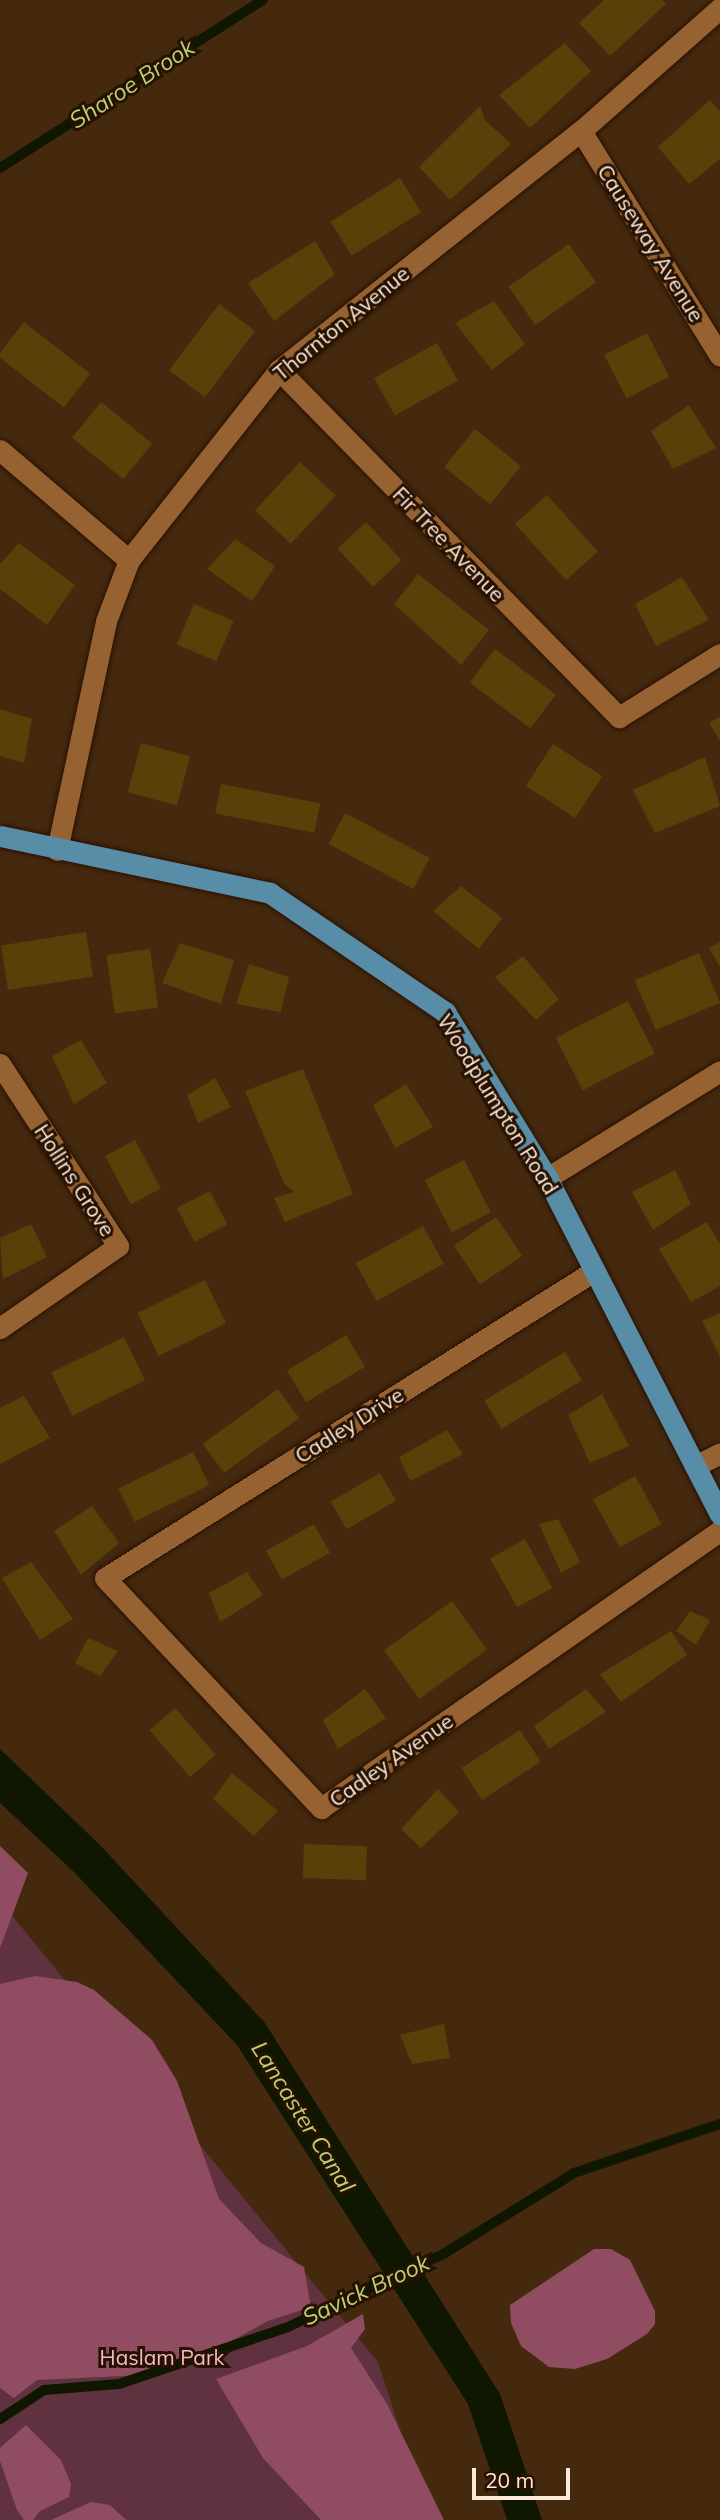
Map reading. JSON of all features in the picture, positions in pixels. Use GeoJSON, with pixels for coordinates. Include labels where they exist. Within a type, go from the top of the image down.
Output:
{"type":"FeatureCollection","features":[{"type":"Feature","properties":{"kind":"main road","name":"Woodplumpton Road"},"geometry":{"type":"LineString","coordinates":[[0,836],[270,893],[445,1012],[547,1178],[720,1514]]}},
{"type":"Feature","properties":{"kind":"street","name":"Thornton Avenue"},"geometry":{"type":"LineString","coordinates":[[57,850],[106,621],[129,560],[279,370],[581,131],[720,8]]}},
{"type":"Feature","properties":{"kind":"street","name":"Causeway Avenue"},"geometry":{"type":"LineString","coordinates":[[581,131],[720,356]]}},
{"type":"Feature","properties":{"kind":"street","name":"Fir Tree Avenue"},"geometry":{"type":"LineString","coordinates":[[279,370],[619,717],[720,654]]}},
{"type":"Feature","properties":{"kind":"street"},"geometry":{"type":"LineString","coordinates":[[0,450],[129,560]]}},
{"type":"Feature","properties":{"kind":"street","name":"Hollins Grove"},"geometry":{"type":"LineString","coordinates":[[0,1064],[118,1246],[0,1328]]}},
{"type":"Feature","properties":{"kind":"street"},"geometry":{"type":"LineString","coordinates":[[547,1178],[720,1071]]}},
{"type":"Feature","properties":{"kind":"street","name":"Cadley Drive"},"geometry":{"type":"LineString","coordinates":[[105,1578],[594,1271]]}},
{"type":"Feature","properties":{"kind":"street"},"geometry":{"type":"LineString","coordinates":[[695,1466],[720,1454]]}},
{"type":"Feature","properties":{"kind":"street","name":"Cadley Avenue"},"geometry":{"type":"LineString","coordinates":[[105,1578],[321,1808],[720,1531]]}},
{"type":"Feature","properties":{"kind":"green space"},"geometry":{"type":"Polygon","coordinates":[[[0,1846],[28,1873],[0,1948],[0,1846]]]}},
{"type":"Feature","properties":{"kind":"green space","name":"Haslam Park"},"geometry":{"type":"Polygon","coordinates":[[[0,1901],[378,2362],[429,2520],[0,2520],[0,1901]]]}},
{"type":"Feature","properties":{"kind":"green space"},"geometry":{"type":"Polygon","coordinates":[[[35,1976],[77,1982],[94,1990],[152,2040],[177,2081],[219,2199],[261,2243],[304,2267],[311,2307],[268,2321],[208,2354],[143,2375],[37,2380],[14,2398],[0,2388],[0,1984],[35,1976]]]}},
{"type":"Feature","properties":{"kind":"green space"},"geometry":{"type":"Polygon","coordinates":[[[594,2249],[611,2249],[630,2260],[655,2311],[655,2324],[647,2334],[607,2359],[575,2369],[549,2367],[521,2346],[511,2323],[510,2305],[594,2249]]]}},
{"type":"Feature","properties":{"kind":"green space"},"geometry":{"type":"Polygon","coordinates":[[[363,2314],[365,2329],[351,2348],[387,2404],[444,2520],[321,2520],[263,2458],[216,2379],[307,2346],[363,2314]]]}},
{"type":"Feature","properties":{"kind":"green space"},"geometry":{"type":"Polygon","coordinates":[[[26,2425],[61,2460],[71,2484],[69,2497],[40,2511],[33,2520],[24,2520],[17,2510],[0,2461],[0,2448],[26,2425]]]}},
{"type":"Feature","properties":{"kind":"green space"},"geometry":{"type":"Polygon","coordinates":[[[91,2502],[110,2505],[126,2520],[51,2520],[91,2502]]]}},
{"type":"Feature","properties":{"kind":"water","name":"Lancaster Canal"},"geometry":{"type":"Polygon","coordinates":[[[0,1749],[100,1845],[265,2023],[500,2394],[542,2520],[507,2520],[468,2404],[237,2045],[74,1872],[0,1803],[0,1749]]]}},
{"type":"Feature","properties":{"kind":"building"},"geometry":{"type":"Polygon","coordinates":[[[604,0],[663,0],[666,4],[610,56],[579,23],[604,0]]]}},
{"type":"Feature","properties":{"kind":"building"},"geometry":{"type":"Polygon","coordinates":[[[565,43],[591,71],[530,128],[499,95],[565,43]]]}},
{"type":"Feature","properties":{"kind":"building"},"geometry":{"type":"Polygon","coordinates":[[[710,100],[720,111],[720,159],[689,184],[658,147],[710,100]]]}},
{"type":"Feature","properties":{"kind":"building"},"geometry":{"type":"Polygon","coordinates":[[[480,106],[485,120],[511,144],[450,200],[419,167],[480,106]]]}},
{"type":"Feature","properties":{"kind":"building"},"geometry":{"type":"Polygon","coordinates":[[[400,178],[421,212],[352,255],[330,221],[400,178]]]}},
{"type":"Feature","properties":{"kind":"building"},"geometry":{"type":"Polygon","coordinates":[[[315,241],[335,274],[274,321],[248,283],[315,241]]]}},
{"type":"Feature","properties":{"kind":"building"},"geometry":{"type":"Polygon","coordinates":[[[569,244],[596,283],[535,325],[508,286],[569,244]]]}},
{"type":"Feature","properties":{"kind":"building"},"geometry":{"type":"Polygon","coordinates":[[[494,301],[525,344],[492,370],[455,323],[494,301]]]}},
{"type":"Feature","properties":{"kind":"building"},"geometry":{"type":"Polygon","coordinates":[[[219,304],[255,331],[205,397],[169,370],[219,304]]]}},
{"type":"Feature","properties":{"kind":"building"},"geometry":{"type":"Polygon","coordinates":[[[24,322],[90,374],[64,408],[0,358],[0,353],[24,322]]]}},
{"type":"Feature","properties":{"kind":"building"},"geometry":{"type":"Polygon","coordinates":[[[647,333],[669,377],[626,398],[604,355],[647,333]]]}},
{"type":"Feature","properties":{"kind":"building"},"geometry":{"type":"Polygon","coordinates":[[[437,343],[458,381],[395,416],[374,378],[437,343]]]}},
{"type":"Feature","properties":{"kind":"building"},"geometry":{"type":"Polygon","coordinates":[[[101,402],[152,444],[123,479],[72,438],[101,402]]]}},
{"type":"Feature","properties":{"kind":"building"},"geometry":{"type":"Polygon","coordinates":[[[689,405],[716,448],[673,469],[651,431],[689,405]]]}},
{"type":"Feature","properties":{"kind":"building"},"geometry":{"type":"Polygon","coordinates":[[[475,429],[521,466],[490,504],[444,467],[475,429]]]}},
{"type":"Feature","properties":{"kind":"building"},"geometry":{"type":"Polygon","coordinates":[[[300,462],[336,495],[291,544],[255,510],[300,462]]]}},
{"type":"Feature","properties":{"kind":"building"},"geometry":{"type":"Polygon","coordinates":[[[547,495],[598,551],[566,580],[515,524],[547,495]]]}},
{"type":"Feature","properties":{"kind":"building"},"geometry":{"type":"Polygon","coordinates":[[[366,522],[401,560],[373,587],[337,549],[366,522]]]}},
{"type":"Feature","properties":{"kind":"building"},"geometry":{"type":"Polygon","coordinates":[[[235,539],[275,566],[252,601],[207,569],[235,539]]]}},
{"type":"Feature","properties":{"kind":"building"},"geometry":{"type":"Polygon","coordinates":[[[19,543],[75,585],[47,625],[0,589],[0,564],[19,543]]]}},
{"type":"Feature","properties":{"kind":"building"},"geometry":{"type":"Polygon","coordinates":[[[418,574],[489,630],[461,665],[394,604],[418,574]]]}},
{"type":"Feature","properties":{"kind":"building"},"geometry":{"type":"Polygon","coordinates":[[[682,577],[709,620],[656,646],[635,604],[682,577]]]}},
{"type":"Feature","properties":{"kind":"building"},"geometry":{"type":"Polygon","coordinates":[[[194,604],[234,621],[216,661],[177,645],[194,604]]]}},
{"type":"Feature","properties":{"kind":"building"},"geometry":{"type":"Polygon","coordinates":[[[495,649],[556,695],[530,728],[470,683],[495,649]]]}},
{"type":"Feature","properties":{"kind":"building"},"geometry":{"type":"Polygon","coordinates":[[[0,709],[32,719],[24,763],[0,756],[0,709]]]}},
{"type":"Feature","properties":{"kind":"building"},"geometry":{"type":"Polygon","coordinates":[[[720,717],[720,741],[709,723],[720,717]]]}},
{"type":"Feature","properties":{"kind":"building"},"geometry":{"type":"Polygon","coordinates":[[[141,743],[190,756],[177,805],[128,792],[141,743]]]}},
{"type":"Feature","properties":{"kind":"building"},"geometry":{"type":"Polygon","coordinates":[[[553,744],[602,776],[575,818],[526,786],[553,744]]]}},
{"type":"Feature","properties":{"kind":"building"},"geometry":{"type":"Polygon","coordinates":[[[705,757],[720,806],[655,833],[633,790],[705,757]]]}},
{"type":"Feature","properties":{"kind":"building"},"geometry":{"type":"Polygon","coordinates":[[[221,784],[320,803],[314,833],[215,813],[221,784]]]}},
{"type":"Feature","properties":{"kind":"building"},"geometry":{"type":"Polygon","coordinates":[[[345,813],[430,858],[413,889],[329,844],[345,813]]]}},
{"type":"Feature","properties":{"kind":"building"},"geometry":{"type":"Polygon","coordinates":[[[461,886],[502,918],[479,949],[433,911],[461,886]]]}},
{"type":"Feature","properties":{"kind":"building"},"geometry":{"type":"Polygon","coordinates":[[[86,932],[93,976],[8,990],[1,945],[86,932]]]}},
{"type":"Feature","properties":{"kind":"building"},"geometry":{"type":"Polygon","coordinates":[[[720,942],[720,967],[709,948],[720,942]]]}},
{"type":"Feature","properties":{"kind":"building"},"geometry":{"type":"Polygon","coordinates":[[[180,943],[234,960],[221,1004],[162,983],[180,943]]]}},
{"type":"Feature","properties":{"kind":"building"},"geometry":{"type":"Polygon","coordinates":[[[150,949],[158,1007],[115,1014],[106,955],[150,949]]]}},
{"type":"Feature","properties":{"kind":"building"},"geometry":{"type":"Polygon","coordinates":[[[699,953],[720,1003],[656,1030],[635,980],[699,953]]]}},
{"type":"Feature","properties":{"kind":"building"},"geometry":{"type":"Polygon","coordinates":[[[523,956],[559,999],[536,1020],[495,977],[523,956]]]}},
{"type":"Feature","properties":{"kind":"building"},"geometry":{"type":"Polygon","coordinates":[[[249,964],[289,977],[281,1012],[236,1004],[249,964]]]}},
{"type":"Feature","properties":{"kind":"building"},"geometry":{"type":"Polygon","coordinates":[[[628,1001],[655,1054],[583,1090],[556,1038],[628,1001]]]}},
{"type":"Feature","properties":{"kind":"building"},"geometry":{"type":"Polygon","coordinates":[[[81,1040],[107,1083],[74,1104],[52,1056],[81,1040]]]}},
{"type":"Feature","properties":{"kind":"building"},"geometry":{"type":"Polygon","coordinates":[[[303,1069],[353,1194],[285,1222],[274,1198],[294,1192],[284,1183],[245,1091],[303,1069]]]}},
{"type":"Feature","properties":{"kind":"building"},"geometry":{"type":"Polygon","coordinates":[[[215,1078],[231,1107],[198,1123],[187,1095],[215,1078]]]}},
{"type":"Feature","properties":{"kind":"building"},"geometry":{"type":"Polygon","coordinates":[[[406,1084],[433,1127],[395,1148],[373,1105],[406,1084]]]}},
{"type":"Feature","properties":{"kind":"building"},"geometry":{"type":"Polygon","coordinates":[[[135,1140],[161,1189],[131,1205],[105,1156],[135,1140]]]}},
{"type":"Feature","properties":{"kind":"building"},"geometry":{"type":"Polygon","coordinates":[[[464,1160],[491,1213],[452,1233],[425,1180],[464,1160]]]}},
{"type":"Feature","properties":{"kind":"building"},"geometry":{"type":"Polygon","coordinates":[[[675,1170],[691,1204],[653,1230],[632,1192],[675,1170]]]}},
{"type":"Feature","properties":{"kind":"building"},"geometry":{"type":"Polygon","coordinates":[[[210,1191],[227,1225],[194,1242],[177,1208],[210,1191]]]}},
{"type":"Feature","properties":{"kind":"building"},"geometry":{"type":"Polygon","coordinates":[[[496,1217],[522,1256],[480,1284],[454,1246],[496,1217]]]}},
{"type":"Feature","properties":{"kind":"building"},"geometry":{"type":"Polygon","coordinates":[[[707,1222],[720,1244],[720,1286],[691,1302],[659,1249],[707,1222]]]}},
{"type":"Feature","properties":{"kind":"building"},"geometry":{"type":"Polygon","coordinates":[[[31,1224],[47,1257],[3,1279],[0,1238],[31,1224]]]}},
{"type":"Feature","properties":{"kind":"building"},"geometry":{"type":"Polygon","coordinates":[[[423,1226],[444,1264],[377,1301],[356,1263],[423,1226]]]}},
{"type":"Feature","properties":{"kind":"building"},"geometry":{"type":"Polygon","coordinates":[[[205,1280],[226,1323],[159,1356],[138,1313],[205,1280]]]}},
{"type":"Feature","properties":{"kind":"building"},"geometry":{"type":"Polygon","coordinates":[[[720,1313],[720,1357],[702,1321],[720,1313]]]}},
{"type":"Feature","properties":{"kind":"building"},"geometry":{"type":"Polygon","coordinates":[[[346,1335],[365,1367],[306,1402],[287,1371],[346,1335]]]}},
{"type":"Feature","properties":{"kind":"building"},"geometry":{"type":"Polygon","coordinates":[[[124,1337],[145,1380],[72,1416],[51,1373],[124,1337]]]}},
{"type":"Feature","properties":{"kind":"building"},"geometry":{"type":"Polygon","coordinates":[[[565,1352],[582,1380],[501,1429],[484,1400],[565,1352]]]}},
{"type":"Feature","properties":{"kind":"building"},"geometry":{"type":"Polygon","coordinates":[[[278,1389],[299,1418],[224,1473],[203,1444],[278,1389]]]}},
{"type":"Feature","properties":{"kind":"building"},"geometry":{"type":"Polygon","coordinates":[[[602,1394],[629,1446],[590,1463],[568,1415],[602,1394]]]}},
{"type":"Feature","properties":{"kind":"building"},"geometry":{"type":"Polygon","coordinates":[[[24,1396],[50,1438],[0,1464],[0,1408],[24,1396]]]}},
{"type":"Feature","properties":{"kind":"building"},"geometry":{"type":"Polygon","coordinates":[[[447,1430],[463,1454],[410,1481],[399,1457],[447,1430]]]}},
{"type":"Feature","properties":{"kind":"building"},"geometry":{"type":"Polygon","coordinates":[[[193,1452],[209,1485],[135,1522],[118,1488],[193,1452]]]}},
{"type":"Feature","properties":{"kind":"building"},"geometry":{"type":"Polygon","coordinates":[[[380,1473],[396,1501],[347,1529],[331,1502],[380,1473]]]}},
{"type":"Feature","properties":{"kind":"building"},"geometry":{"type":"Polygon","coordinates":[[[635,1476],[662,1524],[620,1547],[593,1499],[635,1476]]]}},
{"type":"Feature","properties":{"kind":"building"},"geometry":{"type":"Polygon","coordinates":[[[92,1506],[119,1543],[81,1575],[54,1531],[92,1506]]]}},
{"type":"Feature","properties":{"kind":"building"},"geometry":{"type":"Polygon","coordinates":[[[558,1519],[580,1562],[561,1573],[539,1524],[558,1519]]]}},
{"type":"Feature","properties":{"kind":"building"},"geometry":{"type":"Polygon","coordinates":[[[314,1524],[330,1553],[282,1580],[266,1551],[314,1524]]]}},
{"type":"Feature","properties":{"kind":"building"},"geometry":{"type":"Polygon","coordinates":[[[525,1539],[552,1588],[517,1607],[490,1558],[525,1539]]]}},
{"type":"Feature","properties":{"kind":"building"},"geometry":{"type":"Polygon","coordinates":[[[31,1562],[73,1619],[40,1640],[2,1578],[31,1562]]]}},
{"type":"Feature","properties":{"kind":"building"},"geometry":{"type":"Polygon","coordinates":[[[247,1572],[263,1595],[220,1622],[209,1593],[247,1572]]]}},
{"type":"Feature","properties":{"kind":"building"},"geometry":{"type":"Polygon","coordinates":[[[452,1601],[487,1650],[419,1699],[384,1650],[452,1601]]]}},
{"type":"Feature","properties":{"kind":"building"},"geometry":{"type":"Polygon","coordinates":[[[690,1611],[710,1620],[696,1645],[676,1631],[690,1611]]]}},
{"type":"Feature","properties":{"kind":"building"},"geometry":{"type":"Polygon","coordinates":[[[671,1631],[687,1655],[621,1702],[600,1674],[671,1631]]]}},
{"type":"Feature","properties":{"kind":"building"},"geometry":{"type":"Polygon","coordinates":[[[88,1638],[118,1651],[100,1676],[75,1663],[88,1638]]]}},
{"type":"Feature","properties":{"kind":"building"},"geometry":{"type":"Polygon","coordinates":[[[365,1689],[386,1718],[338,1749],[323,1720],[365,1689]]]}},
{"type":"Feature","properties":{"kind":"building"},"geometry":{"type":"Polygon","coordinates":[[[586,1689],[606,1712],[549,1749],[534,1726],[586,1689]]]}},
{"type":"Feature","properties":{"kind":"building"},"geometry":{"type":"Polygon","coordinates":[[[175,1708],[216,1755],[190,1777],[149,1730],[175,1708]]]}},
{"type":"Feature","properties":{"kind":"building"},"geometry":{"type":"Polygon","coordinates":[[[520,1730],[541,1762],[482,1800],[461,1768],[520,1730]]]}},
{"type":"Feature","properties":{"kind":"building"},"geometry":{"type":"Polygon","coordinates":[[[232,1773],[278,1811],[254,1836],[213,1799],[232,1773]]]}},
{"type":"Feature","properties":{"kind":"building"},"geometry":{"type":"Polygon","coordinates":[[[438,1789],[459,1812],[421,1848],[401,1829],[438,1789]]]}},
{"type":"Feature","properties":{"kind":"building"},"geometry":{"type":"Polygon","coordinates":[[[304,1844],[367,1846],[366,1880],[303,1878],[304,1844]]]}},
{"type":"Feature","properties":{"kind":"building"},"geometry":{"type":"Polygon","coordinates":[[[444,2024],[450,2058],[412,2064],[400,2035],[444,2024]]]}},
{"type":"Feature","properties":{"kind":"waterway","name":"Sharoe Brook"},"geometry":{"type":"LineString","coordinates":[[0,168],[263,0]]}},
{"type":"Feature","properties":{"kind":"waterway","name":"Savick Brook"},"geometry":{"type":"LineString","coordinates":[[0,2419],[44,2390],[119,2384],[288,2327],[445,2253],[574,2173],[720,2124]]}}]}
